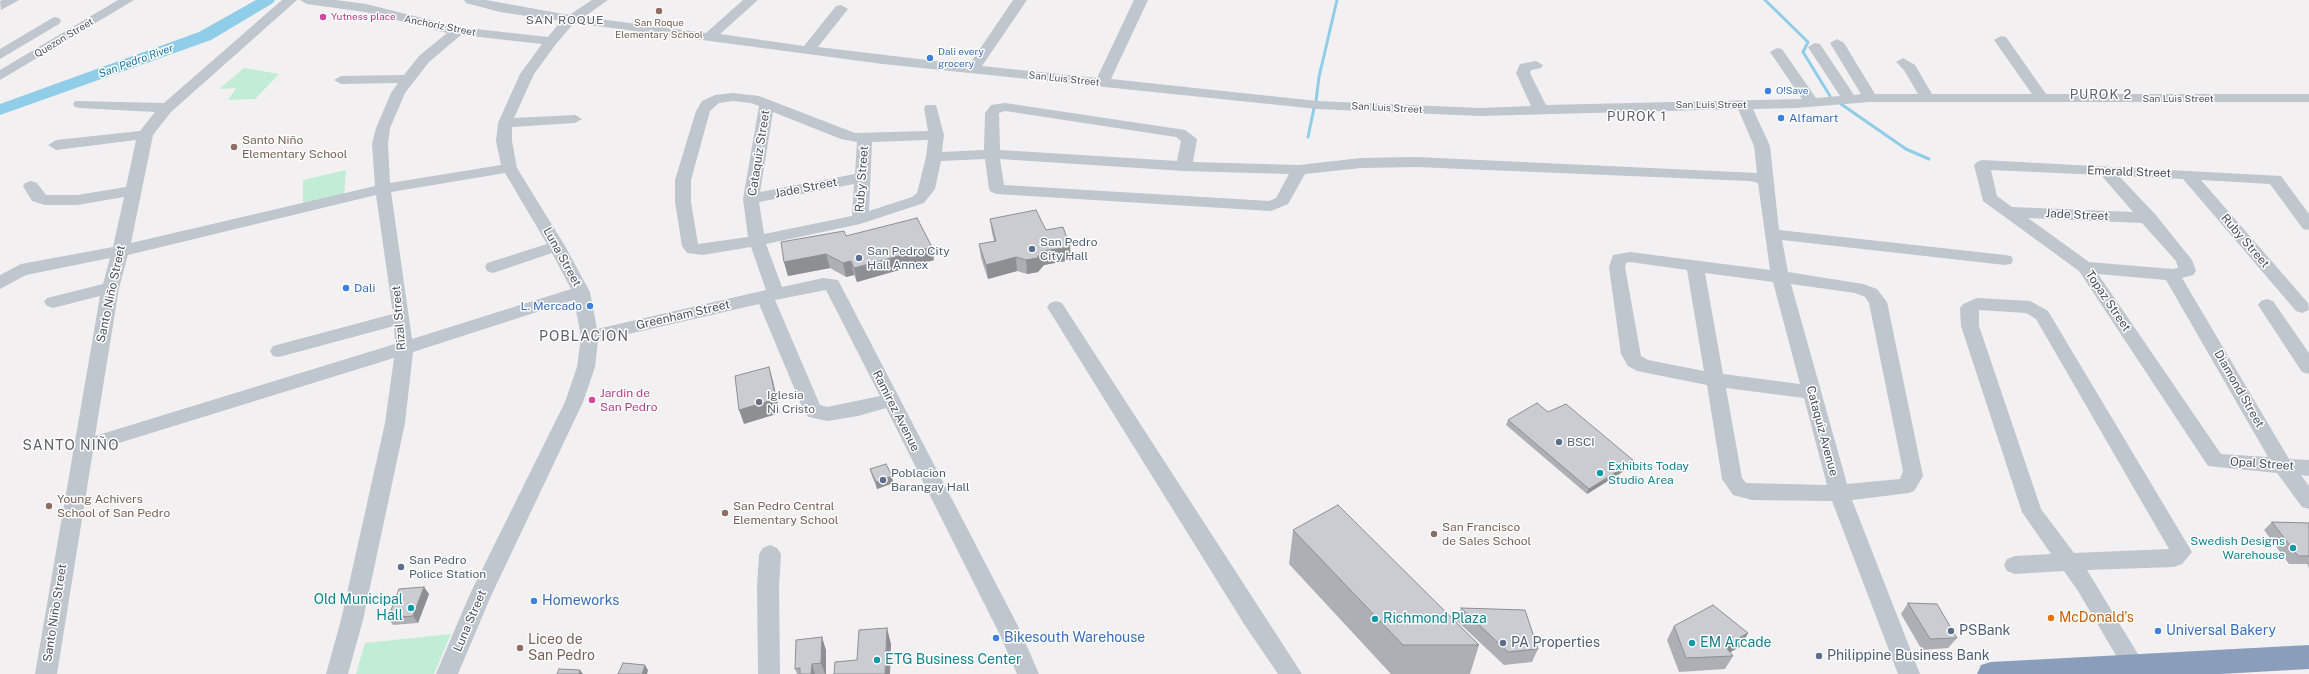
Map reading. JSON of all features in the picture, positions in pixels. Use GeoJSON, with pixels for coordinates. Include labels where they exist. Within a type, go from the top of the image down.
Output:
{"type":"FeatureCollection","features":[{"type":"Feature","properties":{"kind":"highway"},"geometry":{"type":"LineString","coordinates":[[1991,674],[2137,670],[2309,657]]}},
{"type":"Feature","properties":{"kind":"street","name":"Quezon Street"},"geometry":{"type":"LineString","coordinates":[[2,73],[127,0]]}},
{"type":"Feature","properties":{"kind":"street","name":"Santo Niño Street"},"geometry":{"type":"LineString","coordinates":[[46,674],[82,447],[110,288],[121,251],[132,191],[145,135],[152,123],[167,108],[290,0]]}},
{"type":"Feature","properties":{"kind":"street","name":"Anchoriz Street"},"geometry":{"type":"LineString","coordinates":[[307,0],[366,8],[418,23],[458,31],[551,41]]}},
{"type":"Feature","properties":{"kind":"street","name":"San Luis Street"},"geometry":{"type":"LineString","coordinates":[[471,0],[500,8],[571,19],[808,50],[972,70],[1317,105],[1480,112],[1541,111],[1575,108],[1744,105],[1812,102],[1849,98],[2309,98]]}},
{"type":"Feature","properties":{"kind":"street","name":"Luna Street"},"geometry":{"type":"LineString","coordinates":[[447,674],[480,596],[574,402],[586,367],[590,337],[581,292],[557,246],[509,168],[504,141],[505,123],[512,104],[527,74],[551,41],[571,19],[601,0]]}},
{"type":"Feature","properties":{"kind":"street"},"geometry":{"type":"LineString","coordinates":[[709,37],[751,0]]}},
{"type":"Feature","properties":{"kind":"street"},"geometry":{"type":"LineString","coordinates":[[972,70],[1020,0]]}},
{"type":"Feature","properties":{"kind":"street"},"geometry":{"type":"LineString","coordinates":[[1102,83],[1140,0]]}},
{"type":"Feature","properties":{"kind":"street"},"geometry":{"type":"LineString","coordinates":[[808,50],[829,26],[841,9]]}},
{"type":"Feature","properties":{"kind":"street"},"geometry":{"type":"LineString","coordinates":[[0,55],[54,21]]}},
{"type":"Feature","properties":{"kind":"street","name":"Rizal Street"},"geometry":{"type":"LineString","coordinates":[[337,674],[352,620],[395,423],[404,348],[402,318],[383,189],[380,144],[383,128],[393,104],[408,79],[424,59],[458,31]]}},
{"type":"Feature","properties":{"kind":"street"},"geometry":{"type":"LineString","coordinates":[[2000,40],[2043,99]]}},
{"type":"Feature","properties":{"kind":"street"},"geometry":{"type":"LineString","coordinates":[[1837,43],[1870,98]]}},
{"type":"Feature","properties":{"kind":"street"},"geometry":{"type":"LineString","coordinates":[[1815,47],[1849,98]]}},
{"type":"Feature","properties":{"kind":"street"},"geometry":{"type":"LineString","coordinates":[[1777,52],[1812,102]]}},
{"type":"Feature","properties":{"kind":"street"},"geometry":{"type":"LineString","coordinates":[[1903,62],[1910,68],[1927,97]]}},
{"type":"Feature","properties":{"kind":"street"},"geometry":{"type":"LineString","coordinates":[[1536,65],[1525,67],[1523,73],[1541,111]]}},
{"type":"Feature","properties":{"kind":"street"},"geometry":{"type":"LineString","coordinates":[[341,80],[408,79]]}},
{"type":"Feature","properties":{"kind":"street"},"geometry":{"type":"LineString","coordinates":[[931,108],[936,135],[934,157],[927,189],[923,196],[912,202],[860,219],[757,241],[703,250],[693,249],[689,243],[683,202],[683,180],[703,111],[707,104],[715,99],[733,97],[754,99],[846,136],[865,138],[936,135]]}},
{"type":"Feature","properties":{"kind":"street"},"geometry":{"type":"LineString","coordinates":[[80,104],[167,108]]}},
{"type":"Feature","properties":{"kind":"street","name":"Cataquiz Street"},"geometry":{"type":"LineString","coordinates":[[767,104],[757,156],[751,199],[757,241],[770,295],[812,409],[816,412],[826,414],[858,409],[890,400]]}},
{"type":"Feature","properties":{"kind":"street","name":"Cataquiz Avenue"},"geometry":{"type":"LineString","coordinates":[[1744,105],[1762,146],[1772,234],[1780,277],[1839,493],[1909,674]]}},
{"type":"Feature","properties":{"kind":"street"},"geometry":{"type":"LineString","coordinates":[[1184,166],[1189,142],[1184,134],[1005,107],[996,108],[992,113],[992,154],[997,189],[1265,206],[1276,205],[1282,201],[1299,170]]}},
{"type":"Feature","properties":{"kind":"street"},"geometry":{"type":"LineString","coordinates":[[505,123],[575,119]]}},
{"type":"Feature","properties":{"kind":"street"},"geometry":{"type":"LineString","coordinates":[[56,146],[145,135]]}},
{"type":"Feature","properties":{"kind":"street","name":"Ruby Street"},"geometry":{"type":"LineString","coordinates":[[860,219],[861,178],[865,138]]}},
{"type":"Feature","properties":{"kind":"street"},"geometry":{"type":"LineString","coordinates":[[934,157],[992,154],[1184,166],[1299,170],[1361,163],[1416,162],[1750,176],[1765,180]]}},
{"type":"Feature","properties":{"kind":"street","name":"Emerald Street"},"geometry":{"type":"LineString","coordinates":[[1982,165],[2275,179],[2309,225]]}},
{"type":"Feature","properties":{"kind":"street","name":"Topaz Street"},"geometry":{"type":"LineString","coordinates":[[1982,165],[1988,198],[2085,267],[2215,461]]}},
{"type":"Feature","properties":{"kind":"street"},"geometry":{"type":"LineString","coordinates":[[0,283],[21,270],[121,251],[383,189],[509,168]]}},
{"type":"Feature","properties":{"kind":"street","name":"Diamond Street"},"geometry":{"type":"LineString","coordinates":[[2106,171],[2149,218],[2184,260],[2179,273],[2283,466],[2309,501]]}},
{"type":"Feature","properties":{"kind":"street","name":"Ruby Street"},"geometry":{"type":"LineString","coordinates":[[2187,174],[2306,307]]}},
{"type":"Feature","properties":{"kind":"street","name":"Jade Street"},"geometry":{"type":"LineString","coordinates":[[751,199],[861,178]]}},
{"type":"Feature","properties":{"kind":"street"},"geometry":{"type":"LineString","coordinates":[[31,186],[38,198],[45,200],[77,200],[132,191]]}},
{"type":"Feature","properties":{"kind":"street","name":"Jade Street"},"geometry":{"type":"LineString","coordinates":[[2006,212],[2149,218]]}},
{"type":"Feature","properties":{"kind":"street"},"geometry":{"type":"LineString","coordinates":[[1772,234],[2005,260]]}},
{"type":"Feature","properties":{"kind":"street"},"geometry":{"type":"LineString","coordinates":[[493,267],[557,246]]}},
{"type":"Feature","properties":{"kind":"street"},"geometry":{"type":"LineString","coordinates":[[1695,266],[1715,380],[1732,479],[1740,489],[1752,492],[1839,493],[1902,488],[1907,485],[1913,476],[1878,302],[1871,293],[1857,288],[1780,277],[1630,257],[1619,259],[1617,267],[1630,354],[1634,361],[1644,366],[1715,380],[1811,392]]}},
{"type":"Feature","properties":{"kind":"street"},"geometry":{"type":"LineString","coordinates":[[2085,267],[2179,273]]}},
{"type":"Feature","properties":{"kind":"street","name":"Ramirez Avenue"},"geometry":{"type":"LineString","coordinates":[[770,295],[823,284],[832,284],[890,400],[1004,620],[1028,674]]}},
{"type":"Feature","properties":{"kind":"street"},"geometry":{"type":"LineString","coordinates":[[53,302],[110,288]]}},
{"type":"Feature","properties":{"kind":"street"},"geometry":{"type":"LineString","coordinates":[[82,447],[581,292]]}},
{"type":"Feature","properties":{"kind":"street","name":"Greenham Street"},"geometry":{"type":"LineString","coordinates":[[590,337],[770,295]]}},
{"type":"Feature","properties":{"kind":"street"},"geometry":{"type":"LineString","coordinates":[[2015,565],[2068,562],[2174,558],[2181,552],[2042,314],[2030,307],[1977,304],[1970,308],[1970,326],[2011,453],[2032,512],[2068,562],[2086,585],[2137,670]]}},
{"type":"Feature","properties":{"kind":"street"},"geometry":{"type":"LineString","coordinates":[[2306,307],[2266,305],[2309,367]]}},
{"type":"Feature","properties":{"kind":"street"},"geometry":{"type":"LineString","coordinates":[[1056,307],[1252,617],[1291,674]]}},
{"type":"Feature","properties":{"kind":"street"},"geometry":{"type":"LineString","coordinates":[[279,351],[402,318]]}},
{"type":"Feature","properties":{"kind":"street","name":"Opal Street"},"geometry":{"type":"LineString","coordinates":[[2215,461],[2309,468]]}},
{"type":"Feature","properties":{"kind":"street"},"geometry":{"type":"LineString","coordinates":[[769,674],[768,587],[770,554]]}},
{"type":"Feature","properties":{"kind":"green space"},"geometry":{"type":"Polygon","coordinates":[[[244,68],[279,74],[255,99],[228,100],[236,88],[219,89],[244,68]]]}},
{"type":"Feature","properties":{"kind":"green space"},"geometry":{"type":"Polygon","coordinates":[[[346,170],[344,197],[303,206],[303,180],[346,170]]]}},
{"type":"Feature","properties":{"kind":"green space"},"geometry":{"type":"Polygon","coordinates":[[[451,634],[434,674],[356,674],[365,643],[451,634]]]}},
{"type":"Feature","properties":{"kind":"building"},"geometry":{"type":"Polygon","coordinates":[[[1036,210],[1046,230],[1063,227],[1070,247],[1042,251],[1037,258],[1026,260],[1016,257],[986,265],[979,244],[996,241],[990,219],[1036,210]]]}},
{"type":"Feature","properties":{"kind":"building"},"geometry":{"type":"Polygon","coordinates":[[[917,218],[932,247],[854,268],[851,261],[843,263],[826,254],[784,262],[781,242],[844,231],[846,236],[917,218]]]}},
{"type":"Feature","properties":{"kind":"building"},"geometry":{"type":"Polygon","coordinates":[[[769,367],[776,399],[739,410],[735,376],[769,367]]]}},
{"type":"Feature","properties":{"kind":"building"},"geometry":{"type":"Polygon","coordinates":[[[1537,403],[1548,412],[1566,404],[1634,461],[1589,489],[1508,420],[1537,403]]]}},
{"type":"Feature","properties":{"kind":"building"},"geometry":{"type":"Polygon","coordinates":[[[886,464],[892,476],[876,482],[870,469],[886,464]]]}},
{"type":"Feature","properties":{"kind":"building"},"geometry":{"type":"Polygon","coordinates":[[[1338,505],[1479,645],[1403,645],[1293,530],[1338,505]]]}},
{"type":"Feature","properties":{"kind":"building"},"geometry":{"type":"Polygon","coordinates":[[[2272,522],[2309,523],[2309,556],[2298,556],[2272,522]]]}},
{"type":"Feature","properties":{"kind":"building"},"geometry":{"type":"Polygon","coordinates":[[[424,587],[413,616],[388,618],[399,589],[424,587]]]}},
{"type":"Feature","properties":{"kind":"building"},"geometry":{"type":"Polygon","coordinates":[[[1908,603],[1937,604],[1957,638],[1930,639],[1908,603]]]}},
{"type":"Feature","properties":{"kind":"building"},"geometry":{"type":"Polygon","coordinates":[[[1713,605],[1748,633],[1725,646],[1733,656],[1686,658],[1674,626],[1713,605]]]}},
{"type":"Feature","properties":{"kind":"building"},"geometry":{"type":"Polygon","coordinates":[[[1461,608],[1525,610],[1538,649],[1508,652],[1461,608]]]}},
{"type":"Feature","properties":{"kind":"building"},"geometry":{"type":"Polygon","coordinates":[[[887,628],[885,674],[834,674],[835,662],[857,660],[859,630],[887,628]]]}},
{"type":"Feature","properties":{"kind":"building"},"geometry":{"type":"Polygon","coordinates":[[[822,637],[821,663],[812,664],[811,674],[800,674],[800,668],[795,669],[796,640],[822,637]]]}},
{"type":"Feature","properties":{"kind":"building"},"geometry":{"type":"Polygon","coordinates":[[[623,663],[645,665],[642,674],[618,674],[623,663]]]}},
{"type":"Feature","properties":{"kind":"building"},"geometry":{"type":"Polygon","coordinates":[[[559,669],[580,670],[579,674],[557,674],[559,669]]]}},
{"type":"Feature","properties":{"kind":"waterway","name":"San Pedro River"},"geometry":{"type":"LineString","coordinates":[[0,110],[205,36],[267,0]]}},
{"type":"Feature","properties":{"kind":"waterway"},"geometry":{"type":"LineString","coordinates":[[1316,101],[1319,77],[1337,0]]}},
{"type":"Feature","properties":{"kind":"waterway"},"geometry":{"type":"LineString","coordinates":[[1765,0],[1808,42],[1803,52],[1830,96]]}},
{"type":"Feature","properties":{"kind":"waterway"},"geometry":{"type":"LineString","coordinates":[[1841,104],[1906,149],[1929,159]]}},
{"type":"Feature","properties":{"kind":"waterway"},"geometry":{"type":"LineString","coordinates":[[1308,137],[1314,108]]}},
{"type":"Feature","properties":{"kind":"place","name":"San Roque Elementary School"},"geometry":{"type":"Point","coordinates":[659,11]}},
{"type":"Feature","properties":{"kind":"place","name":"Yutness place"},"geometry":{"type":"Point","coordinates":[323,17]}},
{"type":"Feature","properties":{"kind":"place","name":"Dali every grocery"},"geometry":{"type":"Point","coordinates":[930,58]}},
{"type":"Feature","properties":{"kind":"place","name":"O!Save"},"geometry":{"type":"Point","coordinates":[1768,91]}},
{"type":"Feature","properties":{"kind":"place","name":"Alfamart"},"geometry":{"type":"Point","coordinates":[1781,118]}},
{"type":"Feature","properties":{"kind":"place","name":"Santo Niño Elementary School"},"geometry":{"type":"Point","coordinates":[234,147]}},
{"type":"Feature","properties":{"kind":"place","name":"San Pedro City Hall"},"geometry":{"type":"Point","coordinates":[1032,249]}},
{"type":"Feature","properties":{"kind":"place","name":"San Pedro City Hall Annex"},"geometry":{"type":"Point","coordinates":[859,258]}},
{"type":"Feature","properties":{"kind":"place","name":"Dali"},"geometry":{"type":"Point","coordinates":[346,288]}},
{"type":"Feature","properties":{"kind":"place","name":"L. Mercado"},"geometry":{"type":"Point","coordinates":[590,306]}},
{"type":"Feature","properties":{"kind":"place","name":"Jardin de San Pedro"},"geometry":{"type":"Point","coordinates":[592,400]}},
{"type":"Feature","properties":{"kind":"place","name":"Iglesia Ni Cristo"},"geometry":{"type":"Point","coordinates":[759,402]}},
{"type":"Feature","properties":{"kind":"place","name":"BSCI"},"geometry":{"type":"Point","coordinates":[1559,442]}},
{"type":"Feature","properties":{"kind":"place","name":"Exhibits Today Studio Area"},"geometry":{"type":"Point","coordinates":[1600,473]}},
{"type":"Feature","properties":{"kind":"place","name":"Poblacion Barangay Hall"},"geometry":{"type":"Point","coordinates":[883,480]}},
{"type":"Feature","properties":{"kind":"place","name":"Young Achivers School of San Pedro"},"geometry":{"type":"Point","coordinates":[49,506]}},
{"type":"Feature","properties":{"kind":"place","name":"San Pedro Central Elementary School"},"geometry":{"type":"Point","coordinates":[725,513]}},
{"type":"Feature","properties":{"kind":"place","name":"San Francisco de Sales School"},"geometry":{"type":"Point","coordinates":[1434,534]}},
{"type":"Feature","properties":{"kind":"place","name":"Swedish Designs Warehouse"},"geometry":{"type":"Point","coordinates":[2293,548]}},
{"type":"Feature","properties":{"kind":"place","name":"San Pedro Police Station"},"geometry":{"type":"Point","coordinates":[401,567]}},
{"type":"Feature","properties":{"kind":"place","name":"Homeworks"},"geometry":{"type":"Point","coordinates":[534,601]}},
{"type":"Feature","properties":{"kind":"place","name":"Old Municipal Hall"},"geometry":{"type":"Point","coordinates":[411,608]}},
{"type":"Feature","properties":{"kind":"place","name":"McDonald's"},"geometry":{"type":"Point","coordinates":[2051,618]}},
{"type":"Feature","properties":{"kind":"place","name":"Richmond Plaza"},"geometry":{"type":"Point","coordinates":[1375,619]}},
{"type":"Feature","properties":{"kind":"place","name":"PSBank"},"geometry":{"type":"Point","coordinates":[1951,631]}},
{"type":"Feature","properties":{"kind":"place","name":"Universal Bakery"},"geometry":{"type":"Point","coordinates":[2158,631]}},
{"type":"Feature","properties":{"kind":"place","name":"Bikesouth Warehouse"},"geometry":{"type":"Point","coordinates":[996,638]}},
{"type":"Feature","properties":{"kind":"place","name":"PA Properties"},"geometry":{"type":"Point","coordinates":[1503,643]}},
{"type":"Feature","properties":{"kind":"place","name":"EM Arcade"},"geometry":{"type":"Point","coordinates":[1692,643]}},
{"type":"Feature","properties":{"kind":"place","name":"Liceo de San Pedro"},"geometry":{"type":"Point","coordinates":[520,648]}},
{"type":"Feature","properties":{"kind":"place","name":"Philippine Business Bank"},"geometry":{"type":"Point","coordinates":[1819,656]}},
{"type":"Feature","properties":{"kind":"place","name":"ETG Business Center"},"geometry":{"type":"Point","coordinates":[877,660]}},
{"type":"Feature","properties":{"kind":"district","name":"SAN ROQUE"},"geometry":{"type":"Point","coordinates":[565,20]}},
{"type":"Feature","properties":{"kind":"district","name":"PUROK 2"},"geometry":{"type":"Point","coordinates":[2101,95]}},
{"type":"Feature","properties":{"kind":"district","name":"PUROK 1"},"geometry":{"type":"Point","coordinates":[1637,117]}},
{"type":"Feature","properties":{"kind":"district","name":"POBLACION"},"geometry":{"type":"Point","coordinates":[584,337]}},
{"type":"Feature","properties":{"kind":"district","name":"SANTO NIÑO"},"geometry":{"type":"Point","coordinates":[71,446]}}]}
